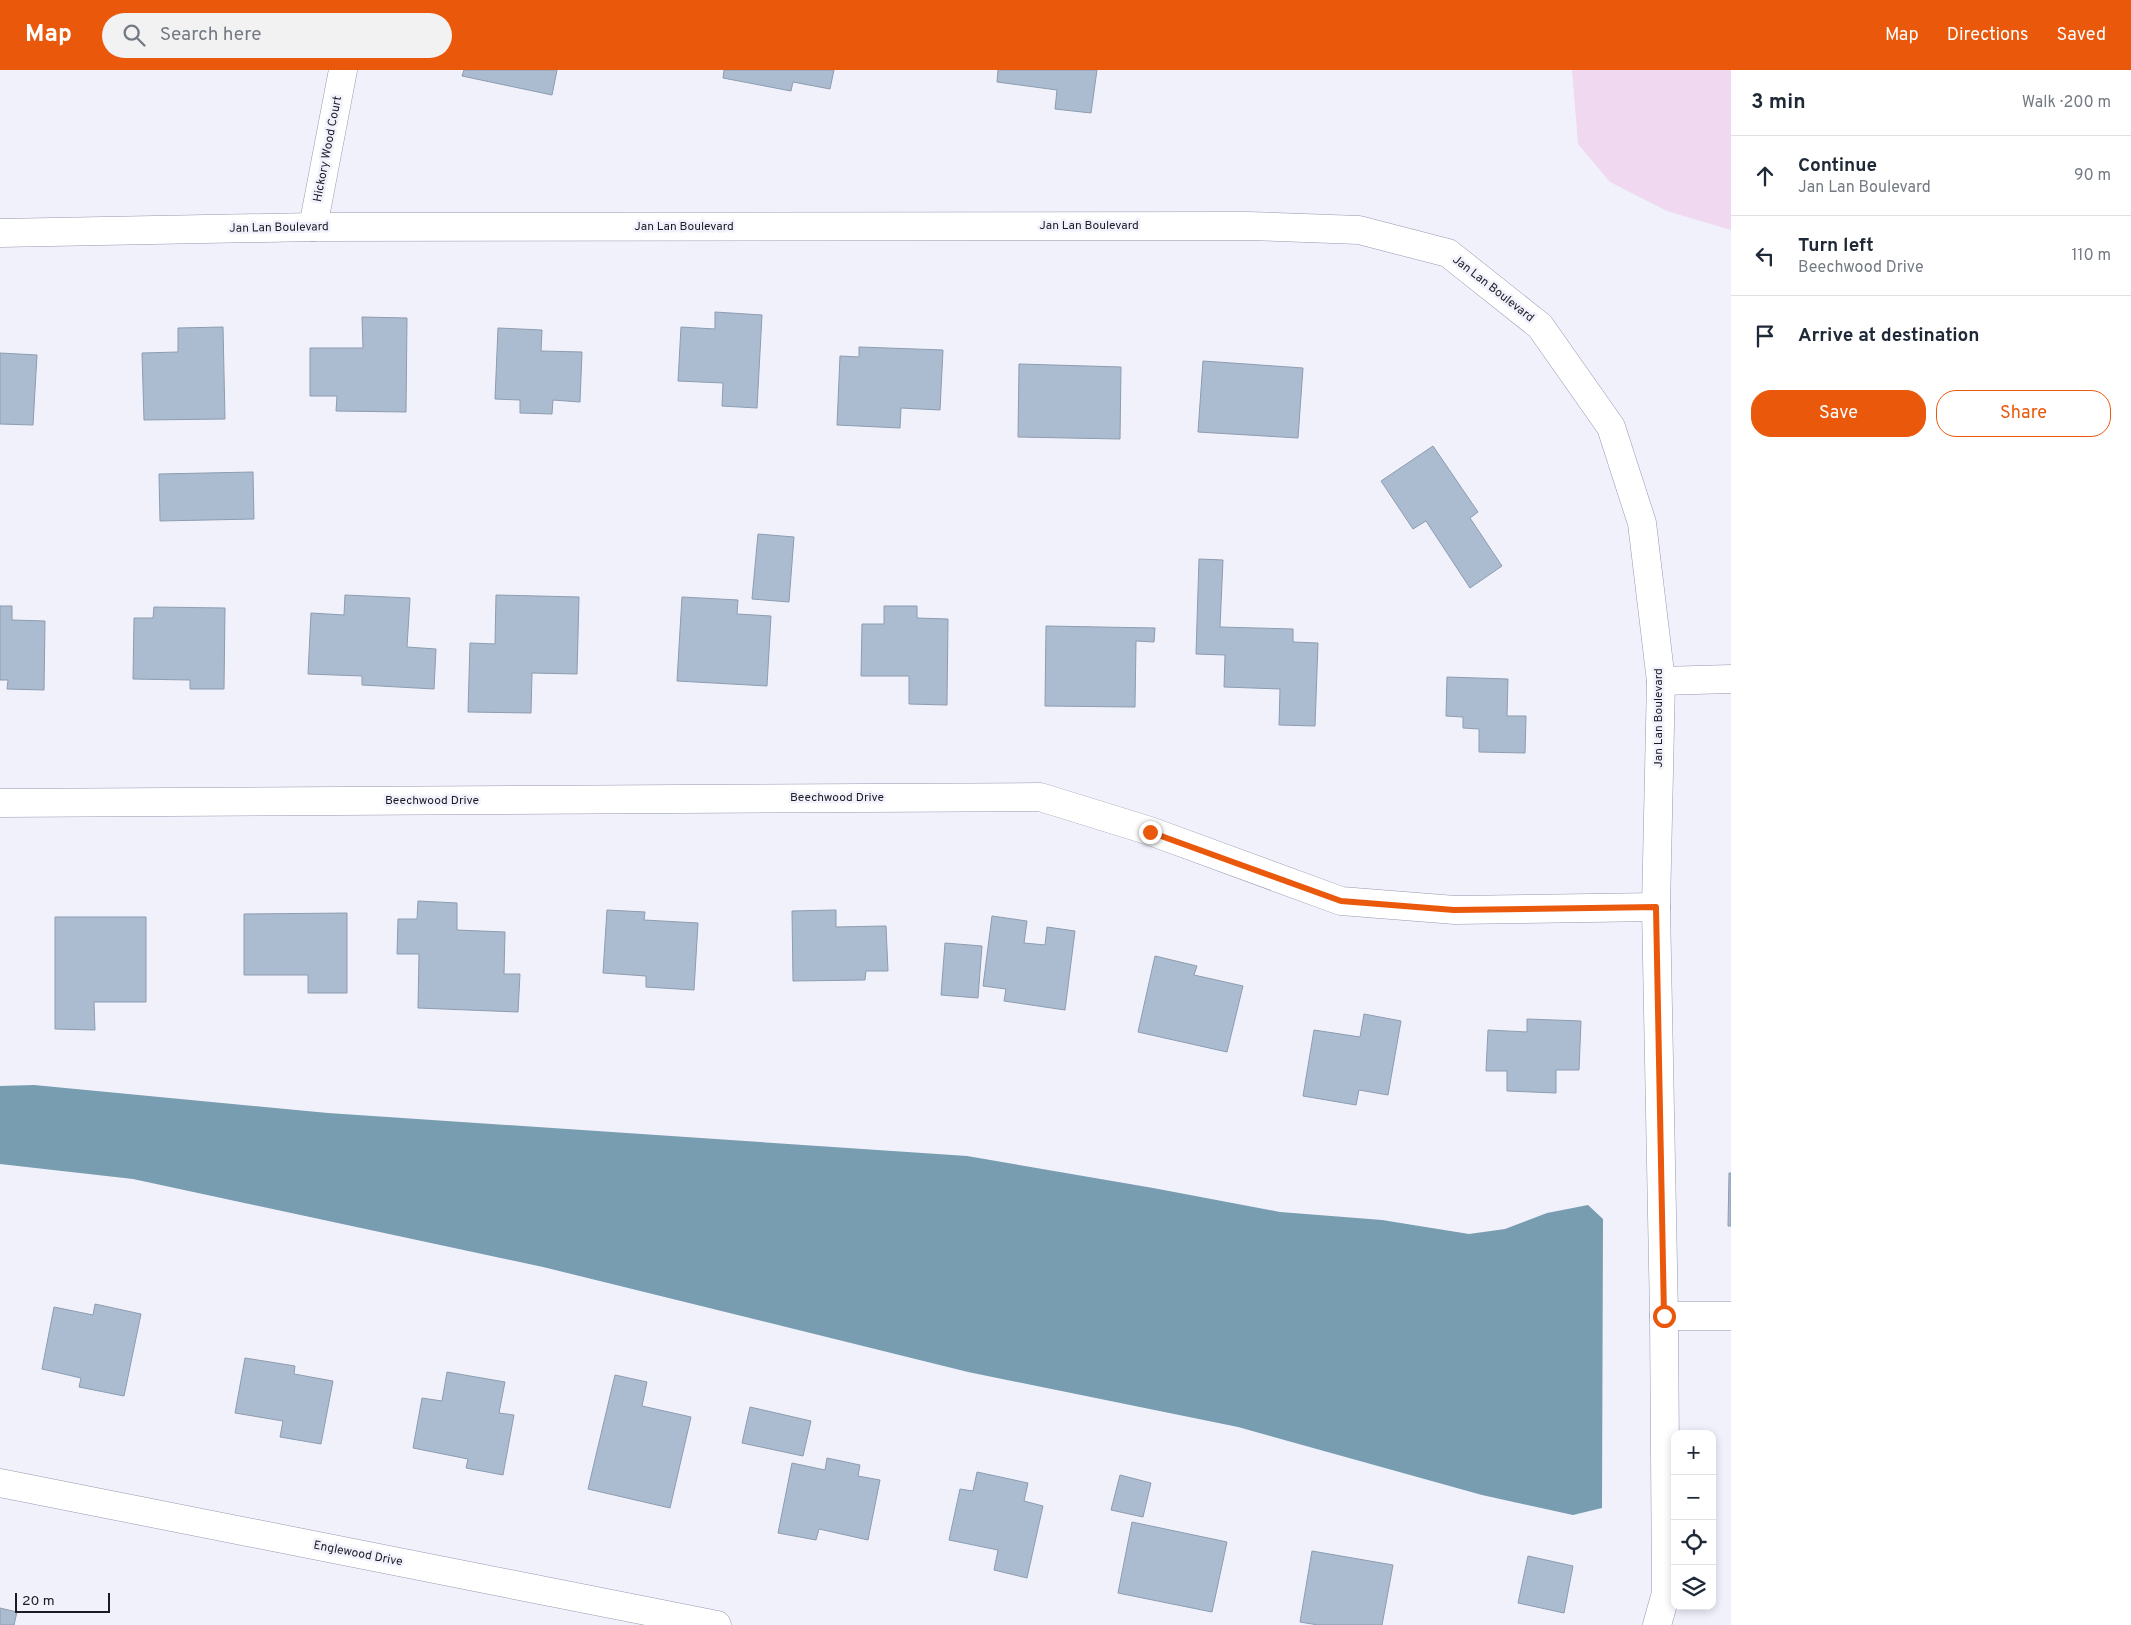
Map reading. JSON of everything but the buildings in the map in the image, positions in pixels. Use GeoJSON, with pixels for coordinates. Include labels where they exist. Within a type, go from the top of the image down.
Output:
{"type":"FeatureCollection","features":[{"type":"Feature","properties":{"kind":"street","name":"Hickory Wood Court"},"geometry":{"type":"LineString","coordinates":[[313,227],[343,70]]}},
{"type":"Feature","properties":{"kind":"street","name":"Jan Lan Boulevard"},"geometry":{"type":"LineString","coordinates":[[0,233],[313,227],[1248,226],[1359,230],[1448,253],[1540,326],[1611,427],[1642,523],[1661,681],[1656,907],[1664,1316],[1666,1593],[1657,1625]]}},
{"type":"Feature","properties":{"kind":"street"},"geometry":{"type":"LineString","coordinates":[[1661,681],[1731,678]]}},
{"type":"Feature","properties":{"kind":"street","name":"Beechwood Drive"},"geometry":{"type":"LineString","coordinates":[[0,803],[1040,797],[1150,832],[1341,901],[1454,910],[1656,907]]}},
{"type":"Feature","properties":{"kind":"street"},"geometry":{"type":"LineString","coordinates":[[1664,1316],[1731,1316]]}},
{"type":"Feature","properties":{"kind":"street","name":"Englewood Drive"},"geometry":{"type":"LineString","coordinates":[[0,1483],[717,1625]]}},
{"type":"Feature","properties":{"kind":"shaded area"},"geometry":{"type":"Polygon","coordinates":[[[1572,70],[1731,70],[1731,230],[1667,211],[1610,182],[1578,144],[1572,70]]]}},
{"type":"Feature","properties":{"kind":"water"},"geometry":{"type":"Polygon","coordinates":[[[34,1085],[328,1113],[967,1156],[1280,1212],[1382,1220],[1469,1234],[1505,1229],[1547,1213],[1588,1205],[1603,1219],[1602,1508],[1573,1515],[1482,1495],[1238,1427],[968,1372],[543,1267],[133,1179],[0,1164],[0,1086],[34,1085]]]}},
{"type":"Feature","properties":{"kind":"route"},"geometry":{"type":"LineString","coordinates":[[1150,832],[1341,901],[1454,910],[1656,907],[1664,1316]]}}]}
